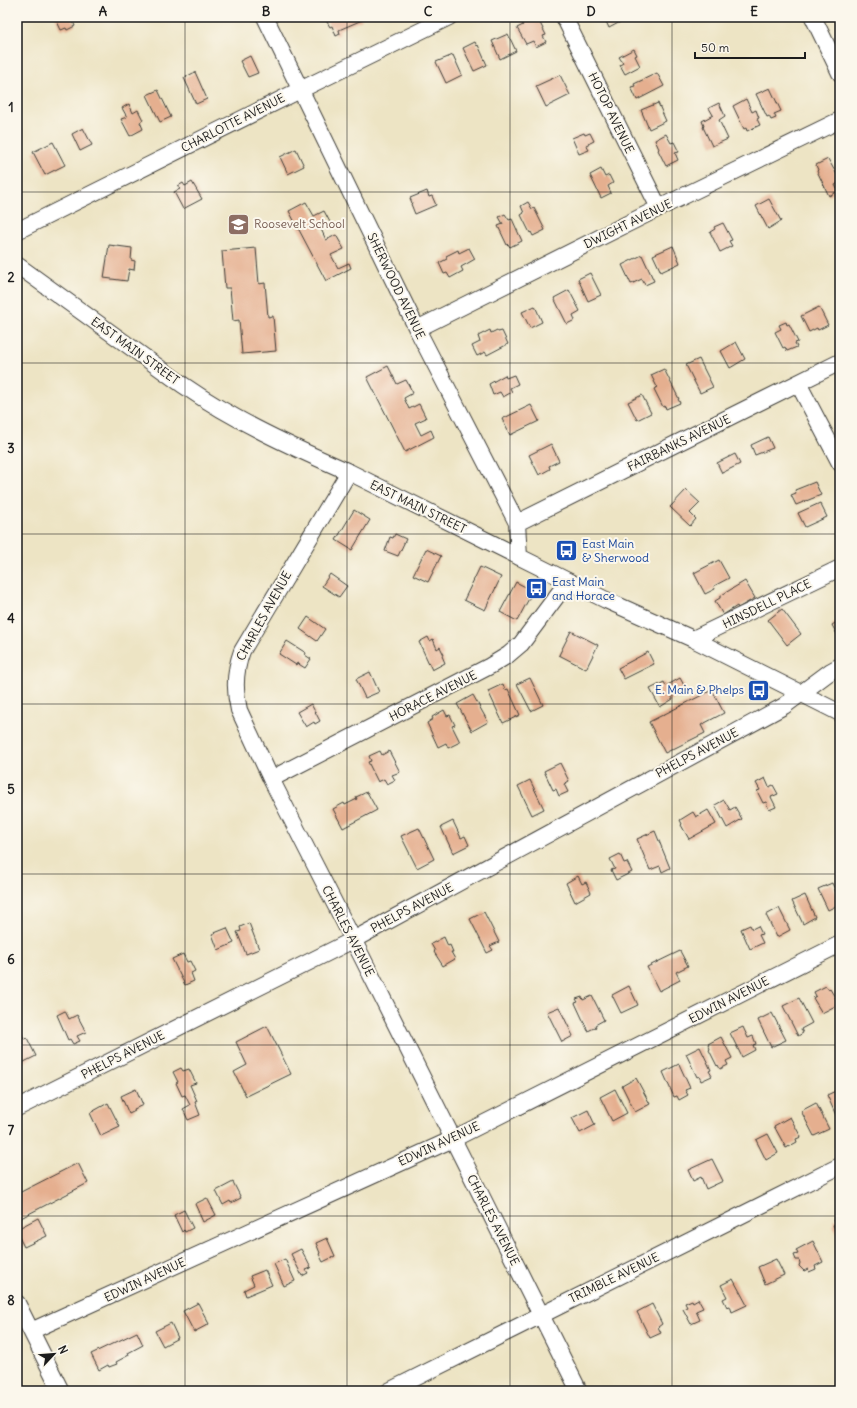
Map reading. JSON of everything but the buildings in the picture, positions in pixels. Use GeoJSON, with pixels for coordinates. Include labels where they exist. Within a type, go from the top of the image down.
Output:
{"type":"FeatureCollection","features":[{"type":"Feature","properties":{"kind":"street","name":"SHERWOOD AVENUE"},"geometry":{"type":"LineString","coordinates":[[264,17],[417,329],[517,523],[519,557]]}},
{"type":"Feature","properties":{"kind":"street","name":"CHARLOTTE AVENUE"},"geometry":{"type":"LineString","coordinates":[[17,231],[449,17]]}},
{"type":"Feature","properties":{"kind":"street","name":"HOTOP AVENUE"},"geometry":{"type":"LineString","coordinates":[[564,17],[659,208]]}},
{"type":"Feature","properties":{"kind":"street"},"geometry":{"type":"LineString","coordinates":[[813,17],[840,73]]}},
{"type":"Feature","properties":{"kind":"street","name":"DWIGHT AVENUE"},"geometry":{"type":"LineString","coordinates":[[417,329],[659,208],[840,120]]}},
{"type":"Feature","properties":{"kind":"street","name":"EAST MAIN STREET"},"geometry":{"type":"LineString","coordinates":[[17,265],[210,404],[306,453],[349,472],[606,600],[694,640],[840,713]]}},
{"type":"Feature","properties":{"kind":"street","name":"FAIRBANKS AVENUE"},"geometry":{"type":"LineString","coordinates":[[517,523],[840,362]]}},
{"type":"Feature","properties":{"kind":"street"},"geometry":{"type":"LineString","coordinates":[[798,383],[840,463]]}},
{"type":"Feature","properties":{"kind":"street","name":"CHARLES AVENUE"},"geometry":{"type":"LineString","coordinates":[[349,472],[242,651],[237,665],[236,699],[238,710],[271,779],[579,1391]]}},
{"type":"Feature","properties":{"kind":"street","name":"HINSDELL PLACE"},"geometry":{"type":"LineString","coordinates":[[694,640],[840,568]]}},
{"type":"Feature","properties":{"kind":"street","name":"HORACE AVENUE"},"geometry":{"type":"LineString","coordinates":[[271,779],[490,666],[508,655],[520,644],[568,581]]}},
{"type":"Feature","properties":{"kind":"street","name":"PHELPS AVENUE"},"geometry":{"type":"LineString","coordinates":[[17,1108],[353,940],[784,706],[840,666]]}},
{"type":"Feature","properties":{"kind":"street","name":"EDWIN AVENUE"},"geometry":{"type":"LineString","coordinates":[[31,1331],[453,1139],[840,944]]}},
{"type":"Feature","properties":{"kind":"street","name":"TRIMBLE AVENUE"},"geometry":{"type":"LineString","coordinates":[[389,1391],[540,1314],[840,1166]]}},
{"type":"Feature","properties":{"kind":"street"},"geometry":{"type":"LineString","coordinates":[[17,1303],[61,1391]]}},
{"type":"Feature","properties":{"kind":"place","name":"Roosevelt School"},"geometry":{"type":"Point","coordinates":[239,224]}},
{"type":"Feature","properties":{"kind":"place","name":"East Main & Sherwood"},"geometry":{"type":"Point","coordinates":[567,551]}},
{"type":"Feature","properties":{"kind":"place","name":"East Main and Horace"},"geometry":{"type":"Point","coordinates":[537,589]}},
{"type":"Feature","properties":{"kind":"place","name":"E. Main & Phelps"},"geometry":{"type":"Point","coordinates":[759,690]}}]}
